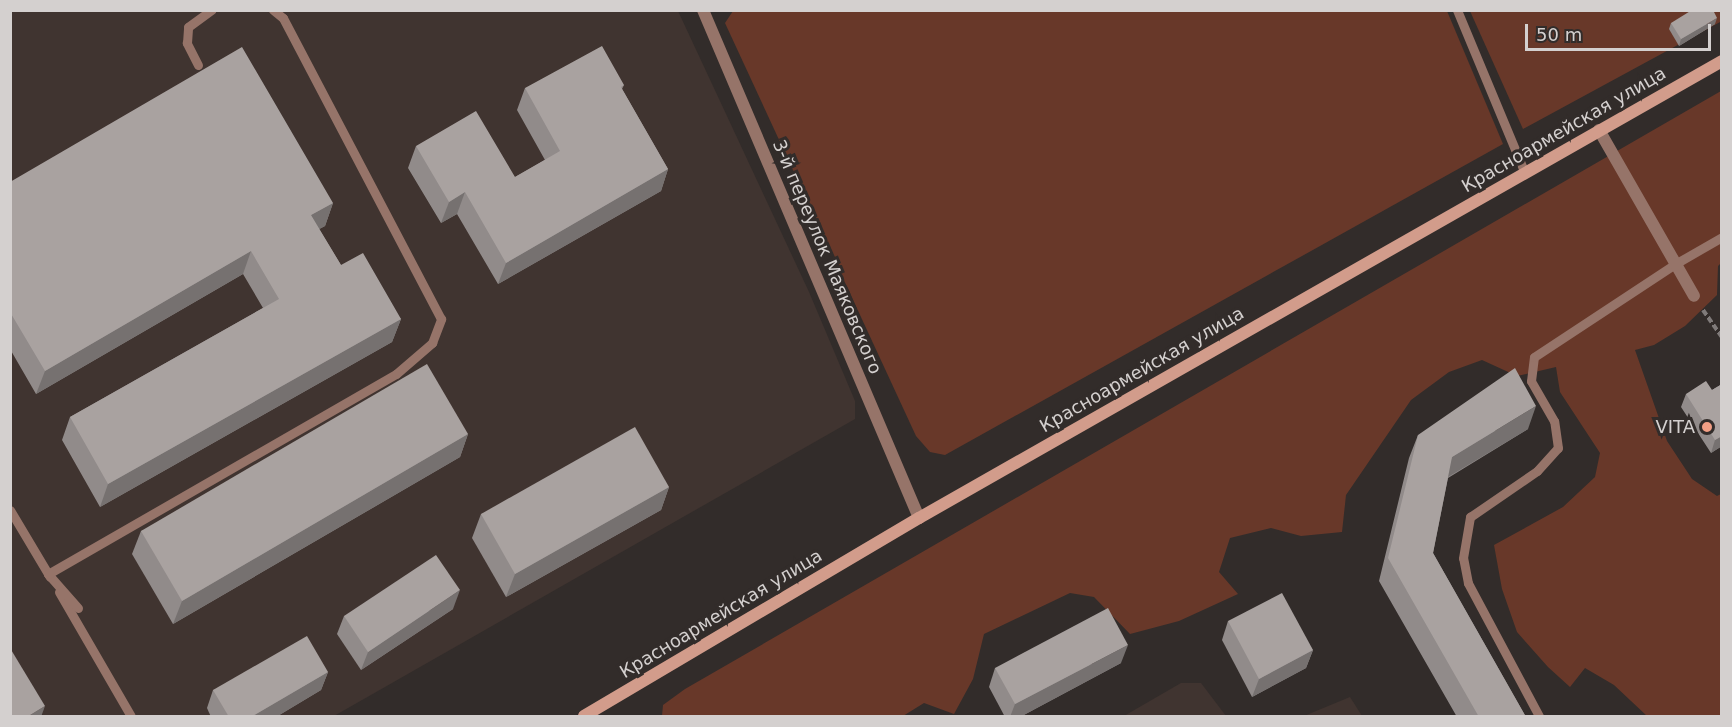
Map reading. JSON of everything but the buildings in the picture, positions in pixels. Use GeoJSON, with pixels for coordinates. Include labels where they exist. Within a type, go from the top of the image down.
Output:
{"type":"FeatureCollection","features":[{"type":"Feature","properties":{"kind":"main road","name":"Красноармейская улица"},"geometry":{"type":"LineString","coordinates":[[587,716],[919,518],[1722,61]]}},
{"type":"Feature","properties":{"kind":"street","name":"3-й переулок Маяковского"},"geometry":{"type":"LineString","coordinates":[[703,10],[919,518]]}},
{"type":"Feature","properties":{"kind":"street"},"geometry":{"type":"LineString","coordinates":[[1599,130],[1694,296]]}},
{"type":"Feature","properties":{"kind":"lane"},"geometry":{"type":"LineString","coordinates":[[198,66],[187,43],[188,27],[211,10]]}},
{"type":"Feature","properties":{"kind":"lane"},"geometry":{"type":"LineString","coordinates":[[48,574],[396,374],[432,343],[441,319],[283,18],[273,10]]}},
{"type":"Feature","properties":{"kind":"lane"},"geometry":{"type":"LineString","coordinates":[[1457,10],[1525,172]]}},
{"type":"Feature","properties":{"kind":"lane"},"geometry":{"type":"LineString","coordinates":[[1539,717],[1468,583],[1463,558],[1470,517],[1537,471],[1558,448],[1554,421],[1531,381],[1534,357],[1675,264],[1722,237]]}},
{"type":"Feature","properties":{"kind":"lane"},"geometry":{"type":"LineString","coordinates":[[10,510],[131,717]]}},
{"type":"Feature","properties":{"kind":"lane"},"geometry":{"type":"LineString","coordinates":[[48,574],[78,608]]}},
{"type":"Feature","properties":{"kind":"path"},"geometry":{"type":"LineString","coordinates":[[1694,296],[1722,337]]}},
{"type":"Feature","properties":{"kind":"shaded area"},"geometry":{"type":"Polygon","coordinates":[[[1721,10],[1722,21],[1523,129],[1470,11],[1721,10]]]}},
{"type":"Feature","properties":{"kind":"shaded area"},"geometry":{"type":"Polygon","coordinates":[[[10,11],[678,11],[809,292],[855,401],[855,419],[334,716],[11,716],[10,11]]]}},
{"type":"Feature","properties":{"kind":"shaded area"},"geometry":{"type":"Polygon","coordinates":[[[733,11],[1447,11],[1503,144],[945,455],[930,452],[916,436],[725,23],[733,11]]]}},
{"type":"Feature","properties":{"kind":"shaded area"},"geometry":{"type":"Polygon","coordinates":[[[1721,91],[1722,262],[1718,266],[1717,295],[1685,326],[1654,345],[1635,350],[1667,441],[1692,479],[1717,496],[1721,494],[1721,716],[1647,716],[1614,685],[1585,668],[1570,687],[1548,667],[1517,632],[1502,589],[1494,545],[1563,507],[1595,477],[1600,453],[1560,392],[1556,367],[1517,376],[1482,360],[1449,372],[1411,400],[1346,495],[1342,532],[1301,536],[1271,528],[1230,538],[1219,572],[1238,594],[1179,621],[1130,634],[1094,597],[1070,593],[984,634],[973,679],[954,714],[924,703],[903,716],[662,716],[663,705],[685,689],[1721,91]]]}},
{"type":"Feature","properties":{"kind":"shaded area"},"geometry":{"type":"Polygon","coordinates":[[[1181,683],[1201,683],[1226,716],[1124,716],[1181,683]]]}},
{"type":"Feature","properties":{"kind":"shaded area"},"geometry":{"type":"Polygon","coordinates":[[[1350,697],[1362,716],[1304,716],[1350,697]]]}},
{"type":"Feature","properties":{"kind":"place","name":"VITA"},"geometry":{"type":"Point","coordinates":[1707,427]}}]}
